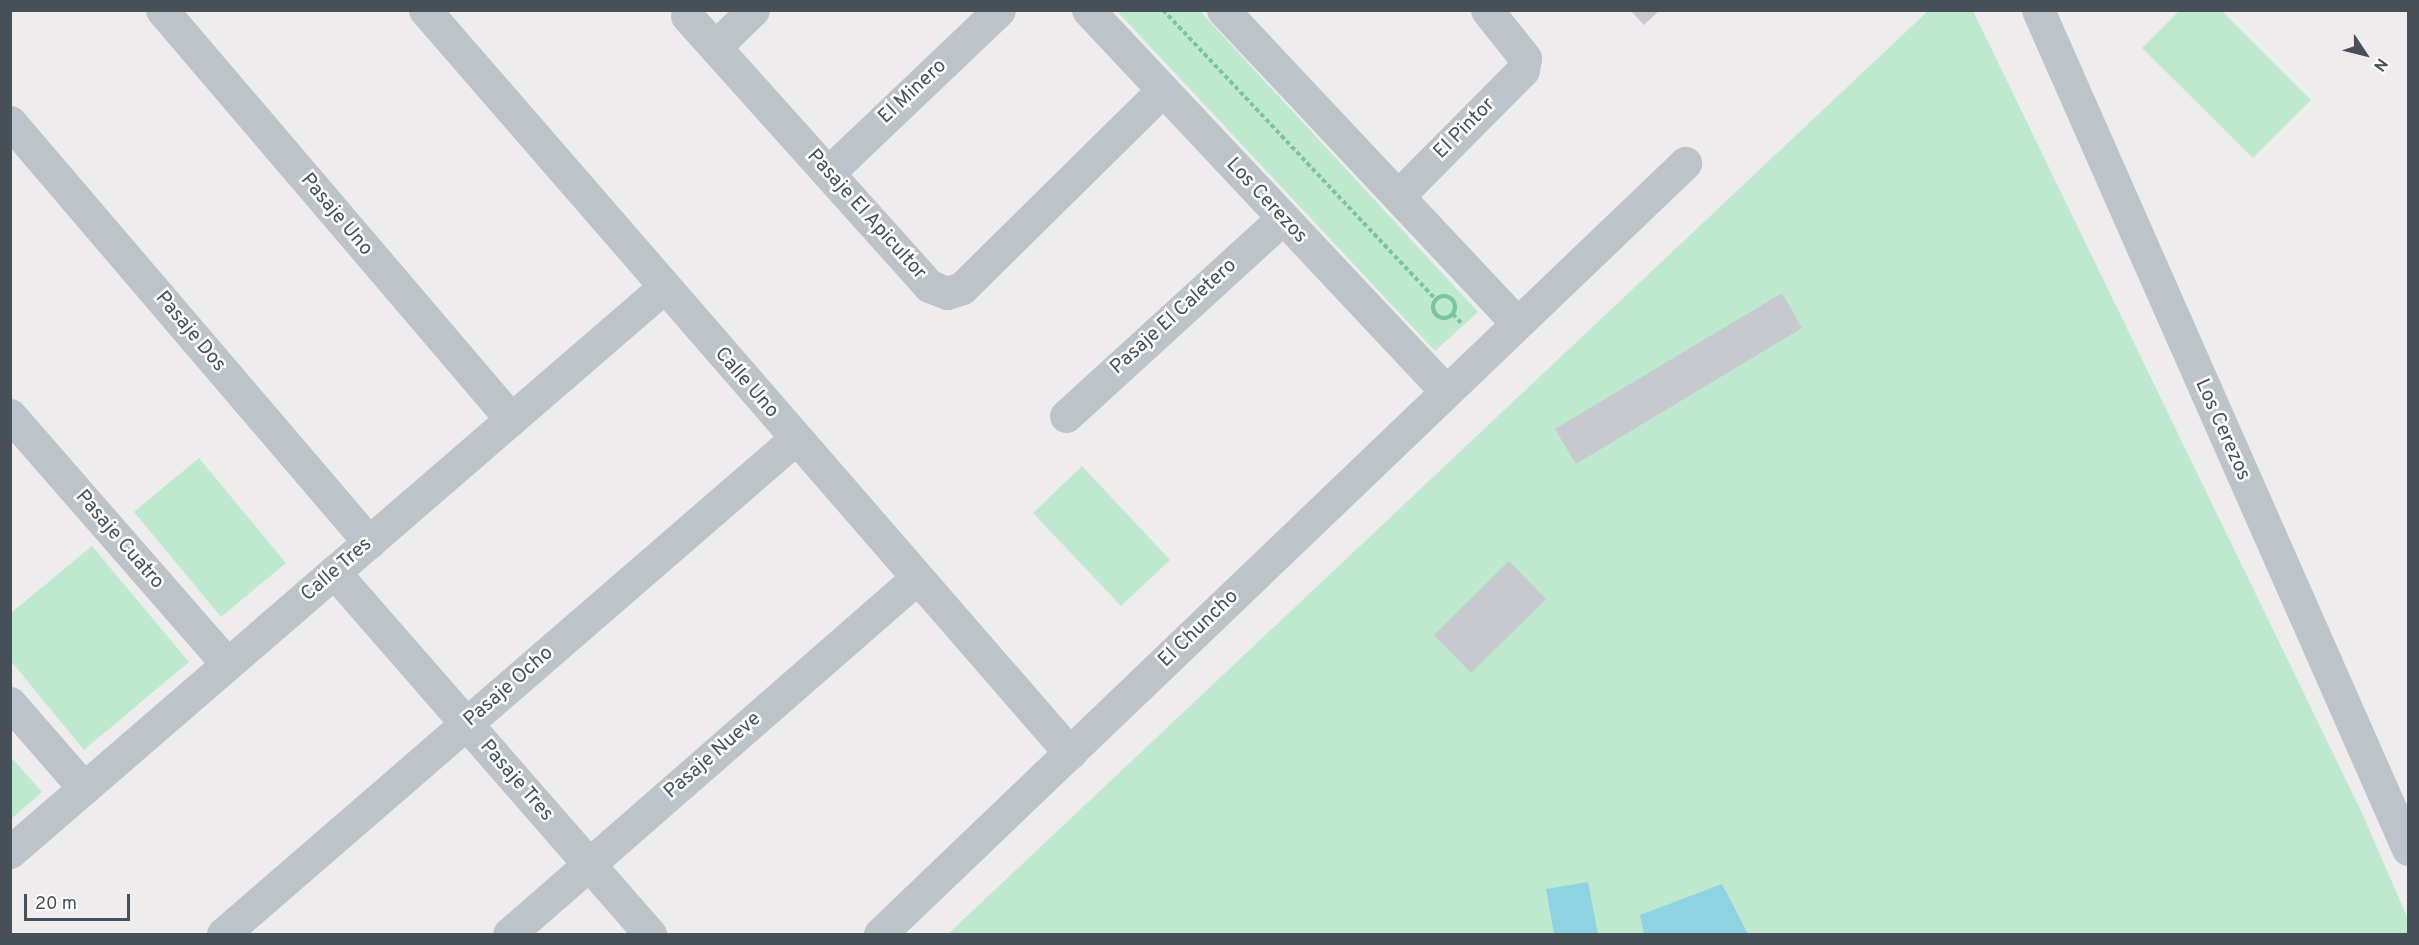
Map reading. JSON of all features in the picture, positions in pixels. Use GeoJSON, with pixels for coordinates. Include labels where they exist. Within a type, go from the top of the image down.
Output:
{"type":"FeatureCollection","features":[{"type":"Feature","properties":{"kind":"street","name":"Pasaje Uno"},"geometry":{"type":"LineString","coordinates":[[162,10],[511,419]]}},
{"type":"Feature","properties":{"kind":"street","name":"Calle Uno"},"geometry":{"type":"LineString","coordinates":[[425,10],[663,288],[1070,753]]}},
{"type":"Feature","properties":{"kind":"street"},"geometry":{"type":"LineString","coordinates":[[715,47],[753,10]]}},
{"type":"Feature","properties":{"kind":"street","name":"El Minero"},"geometry":{"type":"LineString","coordinates":[[828,172],[999,10]]}},
{"type":"Feature","properties":{"kind":"street","name":"Los Cerezos"},"geometry":{"type":"LineString","coordinates":[[1088,10],[1445,390]]}},
{"type":"Feature","properties":{"kind":"street"},"geometry":{"type":"LineString","coordinates":[[1223,10],[1516,322]]}},
{"type":"Feature","properties":{"kind":"street","name":"El Pintor"},"geometry":{"type":"LineString","coordinates":[[1398,196],[1523,70],[1525,58],[1487,10]]}},
{"type":"Feature","properties":{"kind":"street","name":"Los Cerezos"},"geometry":{"type":"LineString","coordinates":[[2038,10],[2409,849]]}},
{"type":"Feature","properties":{"kind":"street","name":"Pasaje El Apicultor"},"geometry":{"type":"LineString","coordinates":[[687,16],[929,286],[955,292],[1163,90]]}},
{"type":"Feature","properties":{"kind":"street","name":"Pasaje Dos"},"geometry":{"type":"LineString","coordinates":[[10,122],[369,542]]}},
{"type":"Feature","properties":{"kind":"street","name":"El Chuncho"},"geometry":{"type":"LineString","coordinates":[[880,934],[1445,390],[1685,163]]}},
{"type":"Feature","properties":{"kind":"street","name":"Pasaje El Caletero"},"geometry":{"type":"LineString","coordinates":[[1066,416],[1283,218]]}},
{"type":"Feature","properties":{"kind":"street","name":"Calle Tres"},"geometry":{"type":"LineString","coordinates":[[10,852],[663,288]]}},
{"type":"Feature","properties":{"kind":"street","name":"Pasaje Cuatro"},"geometry":{"type":"LineString","coordinates":[[10,415],[227,664]]}},
{"type":"Feature","properties":{"kind":"street","name":"Pasaje Ocho"},"geometry":{"type":"LineString","coordinates":[[223,934],[795,440]]}},
{"type":"Feature","properties":{"kind":"street","name":"Pasaje Tres"},"geometry":{"type":"LineString","coordinates":[[334,572],[650,934]]}},
{"type":"Feature","properties":{"kind":"street","name":"Pasaje Nueve"},"geometry":{"type":"LineString","coordinates":[[508,934],[917,578]]}},
{"type":"Feature","properties":{"kind":"street"},"geometry":{"type":"LineString","coordinates":[[10,703],[84,788]]}},
{"type":"Feature","properties":{"kind":"path"},"geometry":{"type":"LineString","coordinates":[[1163,10],[1436,300],[1436,314],[1453,314]]}},
{"type":"Feature","properties":{"kind":"path"},"geometry":{"type":"LineString","coordinates":[[1436,300],[1451,299],[1453,314],[1461,323]]}},
{"type":"Feature","properties":{"kind":"green space"},"geometry":{"type":"Polygon","coordinates":[[[1929,10],[1973,11],[2361,811],[2408,919],[2408,934],[948,934],[1929,10]]]}},
{"type":"Feature","properties":{"kind":"green space"},"geometry":{"type":"Polygon","coordinates":[[[1117,11],[1200,11],[1478,312],[1435,351],[1117,11]]]}},
{"type":"Feature","properties":{"kind":"green space"},"geometry":{"type":"Polygon","coordinates":[[[2179,11],[2222,11],[2311,100],[2253,158],[2142,48],[2179,11]]]}},
{"type":"Feature","properties":{"kind":"green space"},"geometry":{"type":"Polygon","coordinates":[[[199,458],[286,563],[221,617],[134,512],[199,458]]]}},
{"type":"Feature","properties":{"kind":"green space"},"geometry":{"type":"Polygon","coordinates":[[[1082,466],[1170,560],[1121,606],[1033,513],[1082,466]]]}},
{"type":"Feature","properties":{"kind":"green space"},"geometry":{"type":"Polygon","coordinates":[[[92,546],[189,662],[84,750],[11,661],[10,614],[92,546]]]}},
{"type":"Feature","properties":{"kind":"green space"},"geometry":{"type":"Polygon","coordinates":[[[11,757],[42,792],[10,819],[11,757]]]}},
{"type":"Feature","properties":{"kind":"water"},"geometry":{"type":"Polygon","coordinates":[[[1588,882],[1598,934],[1554,934],[1546,889],[1588,882]]]}},
{"type":"Feature","properties":{"kind":"water"},"geometry":{"type":"Polygon","coordinates":[[[1722,884],[1748,934],[1644,934],[1640,915],[1722,884]]]}},
{"type":"Feature","properties":{"kind":"building"},"geometry":{"type":"Polygon","coordinates":[[[1630,10],[1660,10],[1644,25],[1630,10]]]}},
{"type":"Feature","properties":{"kind":"building"},"geometry":{"type":"Polygon","coordinates":[[[1782,293],[1802,328],[1576,464],[1555,429],[1782,293]]]}},
{"type":"Feature","properties":{"kind":"building"},"geometry":{"type":"Polygon","coordinates":[[[1509,561],[1546,599],[1471,673],[1434,635],[1509,561]]]}}]}
